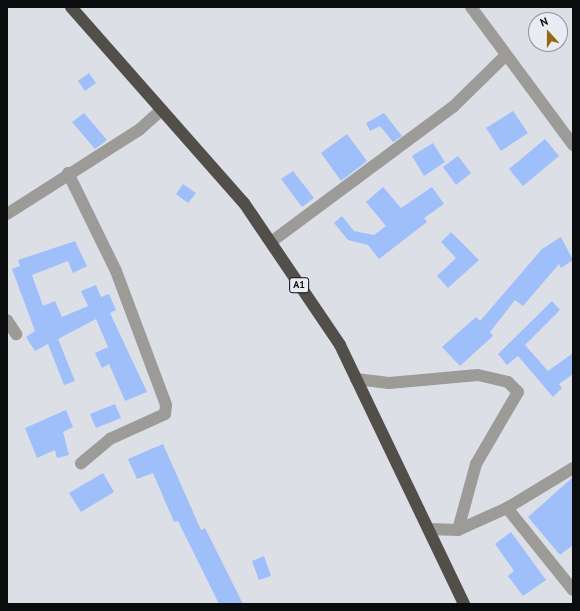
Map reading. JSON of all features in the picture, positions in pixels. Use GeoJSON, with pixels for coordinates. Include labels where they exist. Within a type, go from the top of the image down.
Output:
{"type":"FeatureCollection","features":[{"type":"Feature","properties":{"kind":"highway","name":"A1"},"geometry":{"type":"LineString","coordinates":[[71,7],[244,203],[340,345],[464,604]]}},
{"type":"Feature","properties":{"kind":"street"},"geometry":{"type":"LineString","coordinates":[[471,7],[504,57],[573,145]]}},
{"type":"Feature","properties":{"kind":"street"},"geometry":{"type":"LineString","coordinates":[[270,242],[453,107],[504,57]]}},
{"type":"Feature","properties":{"kind":"street"},"geometry":{"type":"LineString","coordinates":[[7,214],[68,173],[139,130],[161,110]]}},
{"type":"Feature","properties":{"kind":"street"},"geometry":{"type":"LineString","coordinates":[[68,173],[116,271],[166,405],[165,414],[110,439],[81,462]]}},
{"type":"Feature","properties":{"kind":"street"},"geometry":{"type":"LineString","coordinates":[[7,320],[16,334]]}},
{"type":"Feature","properties":{"kind":"street"},"geometry":{"type":"LineString","coordinates":[[356,379],[389,383],[478,375],[508,382],[518,392],[476,464],[458,530]]}},
{"type":"Feature","properties":{"kind":"street"},"geometry":{"type":"LineString","coordinates":[[429,529],[458,530],[507,508],[573,468]]}},
{"type":"Feature","properties":{"kind":"street"},"geometry":{"type":"LineString","coordinates":[[507,508],[573,590]]}},
{"type":"Feature","properties":{"kind":"building"},"geometry":{"type":"Polygon","coordinates":[[[89,73],[96,83],[85,91],[78,81],[89,73]]]}},
{"type":"Feature","properties":{"kind":"building"},"geometry":{"type":"Polygon","coordinates":[[[513,111],[528,133],[501,151],[486,128],[513,111]]]}},
{"type":"Feature","properties":{"kind":"building"},"geometry":{"type":"Polygon","coordinates":[[[84,113],[107,140],[95,149],[72,122],[84,113]]]}},
{"type":"Feature","properties":{"kind":"building"},"geometry":{"type":"Polygon","coordinates":[[[384,113],[402,136],[393,142],[380,126],[370,131],[366,123],[384,113]]]}},
{"type":"Feature","properties":{"kind":"building"},"geometry":{"type":"Polygon","coordinates":[[[347,134],[367,161],[341,181],[321,153],[347,134]]]}},
{"type":"Feature","properties":{"kind":"building"},"geometry":{"type":"Polygon","coordinates":[[[545,139],[559,156],[523,186],[509,169],[545,139]]]}},
{"type":"Feature","properties":{"kind":"building"},"geometry":{"type":"Polygon","coordinates":[[[433,143],[445,162],[424,176],[412,156],[433,143]]]}},
{"type":"Feature","properties":{"kind":"building"},"geometry":{"type":"Polygon","coordinates":[[[458,156],[471,173],[456,185],[443,167],[458,156]]]}},
{"type":"Feature","properties":{"kind":"building"},"geometry":{"type":"Polygon","coordinates":[[[293,171],[314,198],[302,207],[281,179],[293,171]]]}},
{"type":"Feature","properties":{"kind":"building"},"geometry":{"type":"Polygon","coordinates":[[[183,184],[196,193],[188,203],[176,194],[183,184]]]}},
{"type":"Feature","properties":{"kind":"building"},"geometry":{"type":"Polygon","coordinates":[[[383,187],[401,208],[432,187],[444,204],[424,218],[427,222],[379,259],[368,245],[348,240],[334,223],[342,216],[354,231],[374,235],[386,226],[366,202],[383,187]]]}},
{"type":"Feature","properties":{"kind":"building"},"geometry":{"type":"Polygon","coordinates":[[[451,232],[479,260],[448,288],[437,276],[456,258],[441,242],[451,232]]]}},
{"type":"Feature","properties":{"kind":"building"},"geometry":{"type":"Polygon","coordinates":[[[561,237],[573,260],[561,268],[559,264],[523,306],[515,300],[490,332],[493,336],[460,366],[442,347],[476,317],[480,321],[542,249],[561,237]]]}},
{"type":"Feature","properties":{"kind":"building"},"geometry":{"type":"Polygon","coordinates":[[[75,241],[87,266],[73,273],[68,261],[32,275],[43,306],[55,301],[62,317],[88,306],[81,291],[96,285],[101,297],[109,294],[116,310],[110,313],[147,392],[125,401],[109,364],[102,368],[95,353],[108,347],[96,319],[58,339],[75,381],[64,385],[48,344],[35,351],[26,337],[35,331],[12,269],[20,266],[18,260],[75,241]]]}},
{"type":"Feature","properties":{"kind":"building"},"geometry":{"type":"Polygon","coordinates":[[[552,301],[560,310],[525,345],[548,371],[573,353],[573,374],[559,384],[562,388],[553,397],[518,356],[507,365],[498,354],[552,301]]]}},
{"type":"Feature","properties":{"kind":"building"},"geometry":{"type":"Polygon","coordinates":[[[115,404],[121,418],[96,428],[90,414],[115,404]]]}},
{"type":"Feature","properties":{"kind":"building"},"geometry":{"type":"Polygon","coordinates":[[[66,410],[73,427],[63,432],[69,455],[57,458],[55,450],[37,458],[25,428],[66,410]]]}},
{"type":"Feature","properties":{"kind":"building"},"geometry":{"type":"Polygon","coordinates":[[[163,444],[201,530],[205,528],[243,604],[219,604],[178,521],[174,522],[153,473],[137,479],[128,459],[163,444]]]}},
{"type":"Feature","properties":{"kind":"building"},"geometry":{"type":"Polygon","coordinates":[[[103,473],[114,492],[81,512],[69,493],[103,473]]]}},
{"type":"Feature","properties":{"kind":"building"},"geometry":{"type":"Polygon","coordinates":[[[573,477],[573,545],[560,555],[528,517],[573,477]]]}},
{"type":"Feature","properties":{"kind":"building"},"geometry":{"type":"Polygon","coordinates":[[[511,532],[546,580],[523,596],[508,576],[514,571],[495,544],[511,532]]]}},
{"type":"Feature","properties":{"kind":"building"},"geometry":{"type":"Polygon","coordinates":[[[264,556],[271,576],[259,580],[252,561],[264,556]]]}}]}
